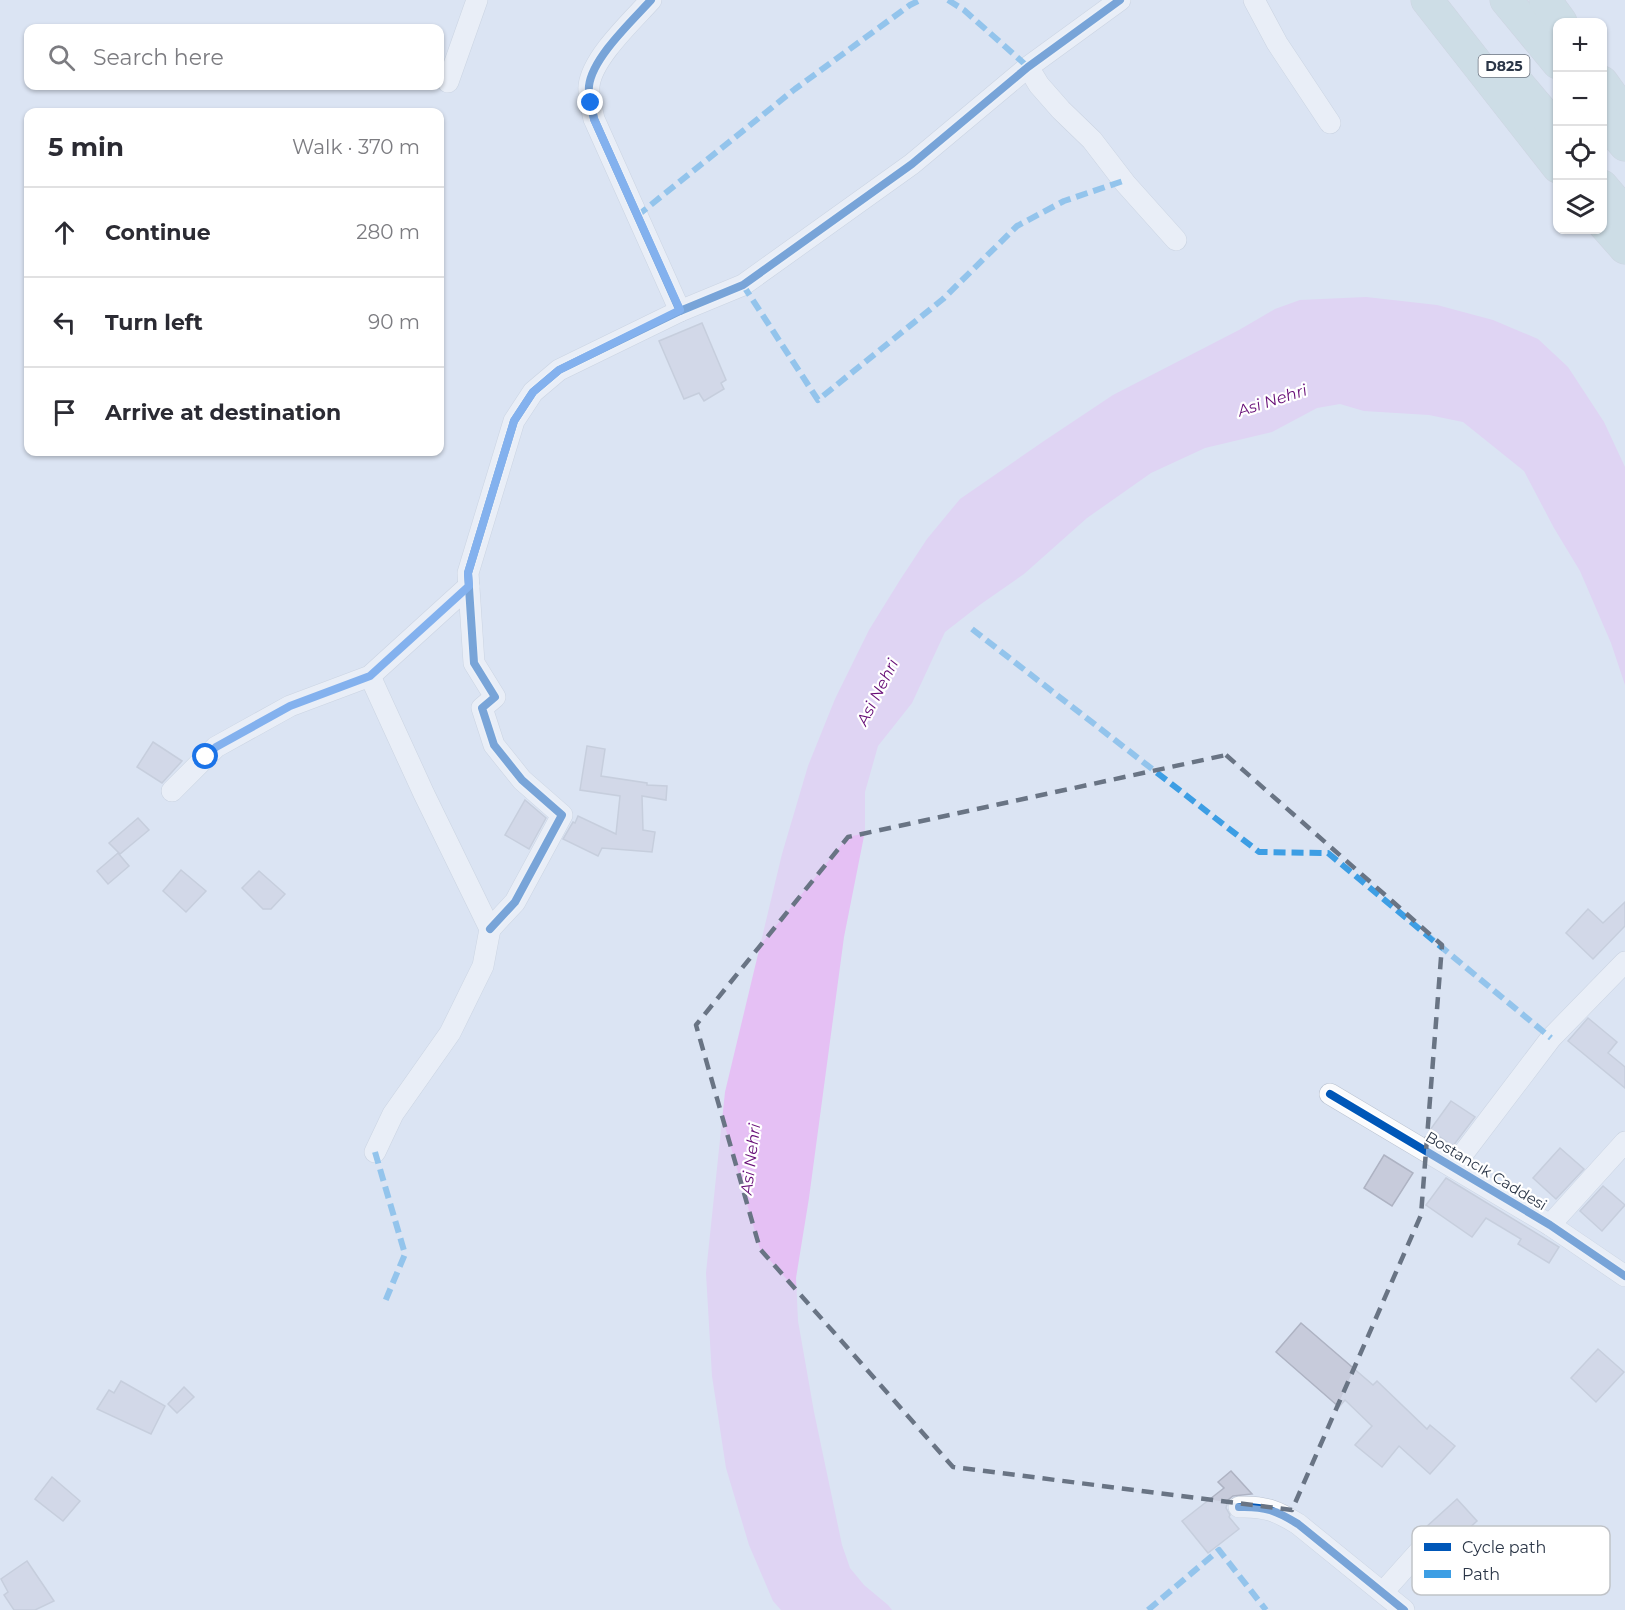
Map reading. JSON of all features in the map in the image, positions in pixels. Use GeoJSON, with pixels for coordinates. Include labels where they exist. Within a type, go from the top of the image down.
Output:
{"type":"FeatureCollection","features":[{"type":"Feature","properties":{"kind":"highway"},"geometry":{"type":"LineString","coordinates":[[1427,0],[1553,162]]}},
{"type":"Feature","properties":{"kind":"highway","name":"D825"},"geometry":{"type":"LineString","coordinates":[[1450,0],[1553,126]]}},
{"type":"Feature","properties":{"kind":"highway","name":"D825"},"geometry":{"type":"LineString","coordinates":[[1506,0],[1553,58]]}},
{"type":"Feature","properties":{"kind":"highway"},"geometry":{"type":"LineString","coordinates":[[1545,0],[1558,18]]}},
{"type":"Feature","properties":{"kind":"highway"},"geometry":{"type":"LineString","coordinates":[[1607,89],[1625,114]]}},
{"type":"Feature","properties":{"kind":"highway"},"geometry":{"type":"LineString","coordinates":[[1607,124],[1625,146]]}},
{"type":"Feature","properties":{"kind":"highway"},"geometry":{"type":"LineString","coordinates":[[1607,192],[1625,213]]}},
{"type":"Feature","properties":{"kind":"highway"},"geometry":{"type":"LineString","coordinates":[[1607,228],[1625,248]]}},
{"type":"Feature","properties":{"kind":"street"},"geometry":{"type":"LineString","coordinates":[[651,0],[598,61],[589,87],[594,119],[680,310]]}},
{"type":"Feature","properties":{"kind":"street"},"geometry":{"type":"LineString","coordinates":[[375,1152],[393,1114],[450,1033],[483,966],[490,929],[515,902],[562,815],[522,780],[494,745],[482,708],[495,697],[474,663],[468,573],[514,421],[533,392],[559,370],[680,310],[742,285],[912,164],[1028,67],[1120,0]]}},
{"type":"Feature","properties":{"kind":"street"},"geometry":{"type":"LineString","coordinates":[[1254,0],[1277,43],[1330,123]]}},
{"type":"Feature","properties":{"kind":"street"},"geometry":{"type":"LineString","coordinates":[[448,82],[476,1]]}},
{"type":"Feature","properties":{"kind":"street"},"geometry":{"type":"LineString","coordinates":[[1028,67],[1039,85],[1060,110],[1092,140],[1125,183],[1176,240]]}},
{"type":"Feature","properties":{"kind":"street"},"geometry":{"type":"LineString","coordinates":[[172,791],[216,747],[290,706],[370,676],[469,586]]}},
{"type":"Feature","properties":{"kind":"street"},"geometry":{"type":"LineString","coordinates":[[370,676],[490,929]]}},
{"type":"Feature","properties":{"kind":"street"},"geometry":{"type":"LineString","coordinates":[[1453,1167],[1551,1038],[1625,962]]}},
{"type":"Feature","properties":{"kind":"street","name":"Bostancık Caddesi"},"geometry":{"type":"LineString","coordinates":[[1330,1094],[1550,1224],[1625,1276]]}},
{"type":"Feature","properties":{"kind":"street"},"geometry":{"type":"LineString","coordinates":[[1550,1224],[1625,1142]]}},
{"type":"Feature","properties":{"kind":"street"},"geometry":{"type":"LineString","coordinates":[[1239,1507],[1255,1506],[1280,1513],[1298,1524],[1404,1610]]}},
{"type":"Feature","properties":{"kind":"street"},"geometry":{"type":"LineString","coordinates":[[1383,1592],[1412,1560]]}},
{"type":"Feature","properties":{"kind":"highlighted area"},"geometry":{"type":"Polygon","coordinates":[[[1226,755],[1442,945],[1421,1215],[1292,1510],[953,1467],[760,1249],[696,1025],[848,837],[1226,755]]]}},
{"type":"Feature","properties":{"kind":"water","name":"Asi Nehri"},"geometry":{"type":"Polygon","coordinates":[[[1366,297],[1437,305],[1493,320],[1538,339],[1568,367],[1604,422],[1625,467],[1625,685],[1611,643],[1580,571],[1524,471],[1463,422],[1429,415],[1364,411],[1340,404],[1317,408],[1272,432],[1205,448],[1151,473],[1087,518],[1024,574],[945,632],[912,703],[878,746],[865,792],[865,831],[844,937],[796,1278],[798,1321],[814,1412],[842,1545],[850,1568],[864,1585],[892,1610],[781,1610],[773,1601],[749,1545],[726,1468],[712,1376],[706,1273],[725,1092],[782,854],[808,766],[835,699],[869,630],[900,580],[927,539],[960,499],[1113,395],[1275,309],[1300,300],[1366,297]]]}},
{"type":"Feature","properties":{"kind":"building"},"geometry":{"type":"Polygon","coordinates":[[[702,323],[726,380],[721,383],[724,389],[704,401],[699,393],[684,399],[659,341],[702,323]]]}},
{"type":"Feature","properties":{"kind":"building"},"geometry":{"type":"Polygon","coordinates":[[[153,742],[182,761],[162,783],[137,767],[153,742]]]}},
{"type":"Feature","properties":{"kind":"building"},"geometry":{"type":"Polygon","coordinates":[[[587,746],[605,749],[601,776],[647,783],[647,785],[667,786],[666,800],[642,796],[643,830],[655,832],[652,852],[602,848],[598,856],[563,839],[578,816],[616,834],[620,796],[580,790],[587,746]]]}},
{"type":"Feature","properties":{"kind":"building"},"geometry":{"type":"Polygon","coordinates":[[[525,800],[546,818],[529,849],[505,835],[525,800]]]}},
{"type":"Feature","properties":{"kind":"building"},"geometry":{"type":"Polygon","coordinates":[[[138,818],[149,830],[120,854],[109,843],[138,818]]]}},
{"type":"Feature","properties":{"kind":"building"},"geometry":{"type":"Polygon","coordinates":[[[118,853],[129,866],[108,884],[97,871],[118,853]]]}},
{"type":"Feature","properties":{"kind":"building"},"geometry":{"type":"Polygon","coordinates":[[[181,870],[206,891],[186,912],[163,891],[181,870]]]}},
{"type":"Feature","properties":{"kind":"building"},"geometry":{"type":"Polygon","coordinates":[[[259,871],[285,894],[271,909],[263,909],[242,888],[259,871]]]}},
{"type":"Feature","properties":{"kind":"building"},"geometry":{"type":"Polygon","coordinates":[[[1625,902],[1625,926],[1593,959],[1566,933],[1588,909],[1603,923],[1625,902]]]}},
{"type":"Feature","properties":{"kind":"building"},"geometry":{"type":"Polygon","coordinates":[[[1588,1018],[1617,1042],[1608,1053],[1625,1067],[1625,1088],[1568,1041],[1588,1018]]]}},
{"type":"Feature","properties":{"kind":"building"},"geometry":{"type":"Polygon","coordinates":[[[1451,1101],[1475,1117],[1453,1146],[1430,1130],[1451,1101]]]}},
{"type":"Feature","properties":{"kind":"building"},"geometry":{"type":"Polygon","coordinates":[[[1560,1148],[1584,1169],[1556,1199],[1533,1178],[1560,1148]]]}},
{"type":"Feature","properties":{"kind":"building"},"geometry":{"type":"Polygon","coordinates":[[[1384,1155],[1413,1173],[1392,1206],[1364,1188],[1384,1155]]]}},
{"type":"Feature","properties":{"kind":"building"},"geometry":{"type":"Polygon","coordinates":[[[1446,1178],[1559,1247],[1549,1263],[1518,1244],[1521,1239],[1486,1218],[1472,1237],[1426,1205],[1446,1178]]]}},
{"type":"Feature","properties":{"kind":"building"},"geometry":{"type":"Polygon","coordinates":[[[1603,1186],[1625,1205],[1602,1231],[1580,1211],[1603,1186]]]}},
{"type":"Feature","properties":{"kind":"building"},"geometry":{"type":"Polygon","coordinates":[[[1301,1323],[1373,1385],[1377,1381],[1427,1429],[1430,1425],[1455,1446],[1430,1474],[1399,1446],[1382,1467],[1355,1445],[1372,1426],[1345,1400],[1339,1407],[1276,1352],[1301,1323]]]}},
{"type":"Feature","properties":{"kind":"building"},"geometry":{"type":"Polygon","coordinates":[[[1598,1349],[1624,1372],[1596,1402],[1571,1378],[1598,1349]]]}},
{"type":"Feature","properties":{"kind":"building"},"geometry":{"type":"Polygon","coordinates":[[[121,1381],[165,1406],[151,1434],[97,1409],[109,1390],[114,1393],[121,1381]]]}},
{"type":"Feature","properties":{"kind":"building"},"geometry":{"type":"Polygon","coordinates":[[[184,1387],[194,1397],[177,1413],[168,1404],[184,1387]]]}},
{"type":"Feature","properties":{"kind":"building"},"geometry":{"type":"Polygon","coordinates":[[[1231,1471],[1252,1494],[1233,1496],[1228,1500],[1226,1508],[1229,1517],[1239,1529],[1208,1553],[1182,1521],[1224,1488],[1218,1482],[1231,1471]]]}},
{"type":"Feature","properties":{"kind":"building"},"geometry":{"type":"Polygon","coordinates":[[[52,1477],[80,1501],[63,1521],[35,1499],[52,1477]]]}},
{"type":"Feature","properties":{"kind":"building"},"geometry":{"type":"Polygon","coordinates":[[[1457,1499],[1477,1521],[1472,1526],[1427,1526],[1457,1499]]]}},
{"type":"Feature","properties":{"kind":"building"},"geometry":{"type":"Polygon","coordinates":[[[27,1561],[54,1601],[35,1610],[14,1610],[4,1595],[8,1592],[1,1579],[27,1561]]]}},
{"type":"Feature","properties":{"kind":"marked path"},"geometry":{"type":"LineString","coordinates":[[637,216],[795,89],[920,0]]}},
{"type":"Feature","properties":{"kind":"marked path"},"geometry":{"type":"LineString","coordinates":[[948,0],[964,10],[1028,67]]}},
{"type":"Feature","properties":{"kind":"marked path"},"geometry":{"type":"LineString","coordinates":[[743,285],[818,400],[943,299],[1017,226],[1064,201],[1123,181]]}},
{"type":"Feature","properties":{"kind":"marked path"},"geometry":{"type":"LineString","coordinates":[[972,629],[1259,852],[1328,853],[1551,1038]]}},
{"type":"Feature","properties":{"kind":"marked path"},"geometry":{"type":"LineString","coordinates":[[375,1152],[405,1254],[384,1304]]}},
{"type":"Feature","properties":{"kind":"marked path"},"geometry":{"type":"LineString","coordinates":[[1148,1610],[1219,1550],[1266,1610]]}},
{"type":"Feature","properties":{"kind":"cycle path"},"geometry":{"type":"LineString","coordinates":[[490,929],[515,902],[562,815],[522,780],[494,745],[482,708],[495,697],[474,663],[468,573],[514,421],[533,392],[559,370],[680,311],[594,119],[589,94],[589,86],[597,64],[624,29],[651,0]]}},
{"type":"Feature","properties":{"kind":"cycle path"},"geometry":{"type":"LineString","coordinates":[[680,311],[743,285],[912,164],[1028,67],[1120,0]]}},
{"type":"Feature","properties":{"kind":"cycle path"},"geometry":{"type":"LineString","coordinates":[[1330,1094],[1550,1225],[1625,1276]]}},
{"type":"Feature","properties":{"kind":"cycle path"},"geometry":{"type":"LineString","coordinates":[[1239,1507],[1270,1510],[1298,1524],[1404,1610]]}},
{"type":"Feature","properties":{"kind":"route"},"geometry":{"type":"LineString","coordinates":[[206,757],[216,747],[290,706],[370,676],[469,586],[468,573],[514,421],[533,392],[559,370],[680,310],[594,119],[591,103]]}}]}
